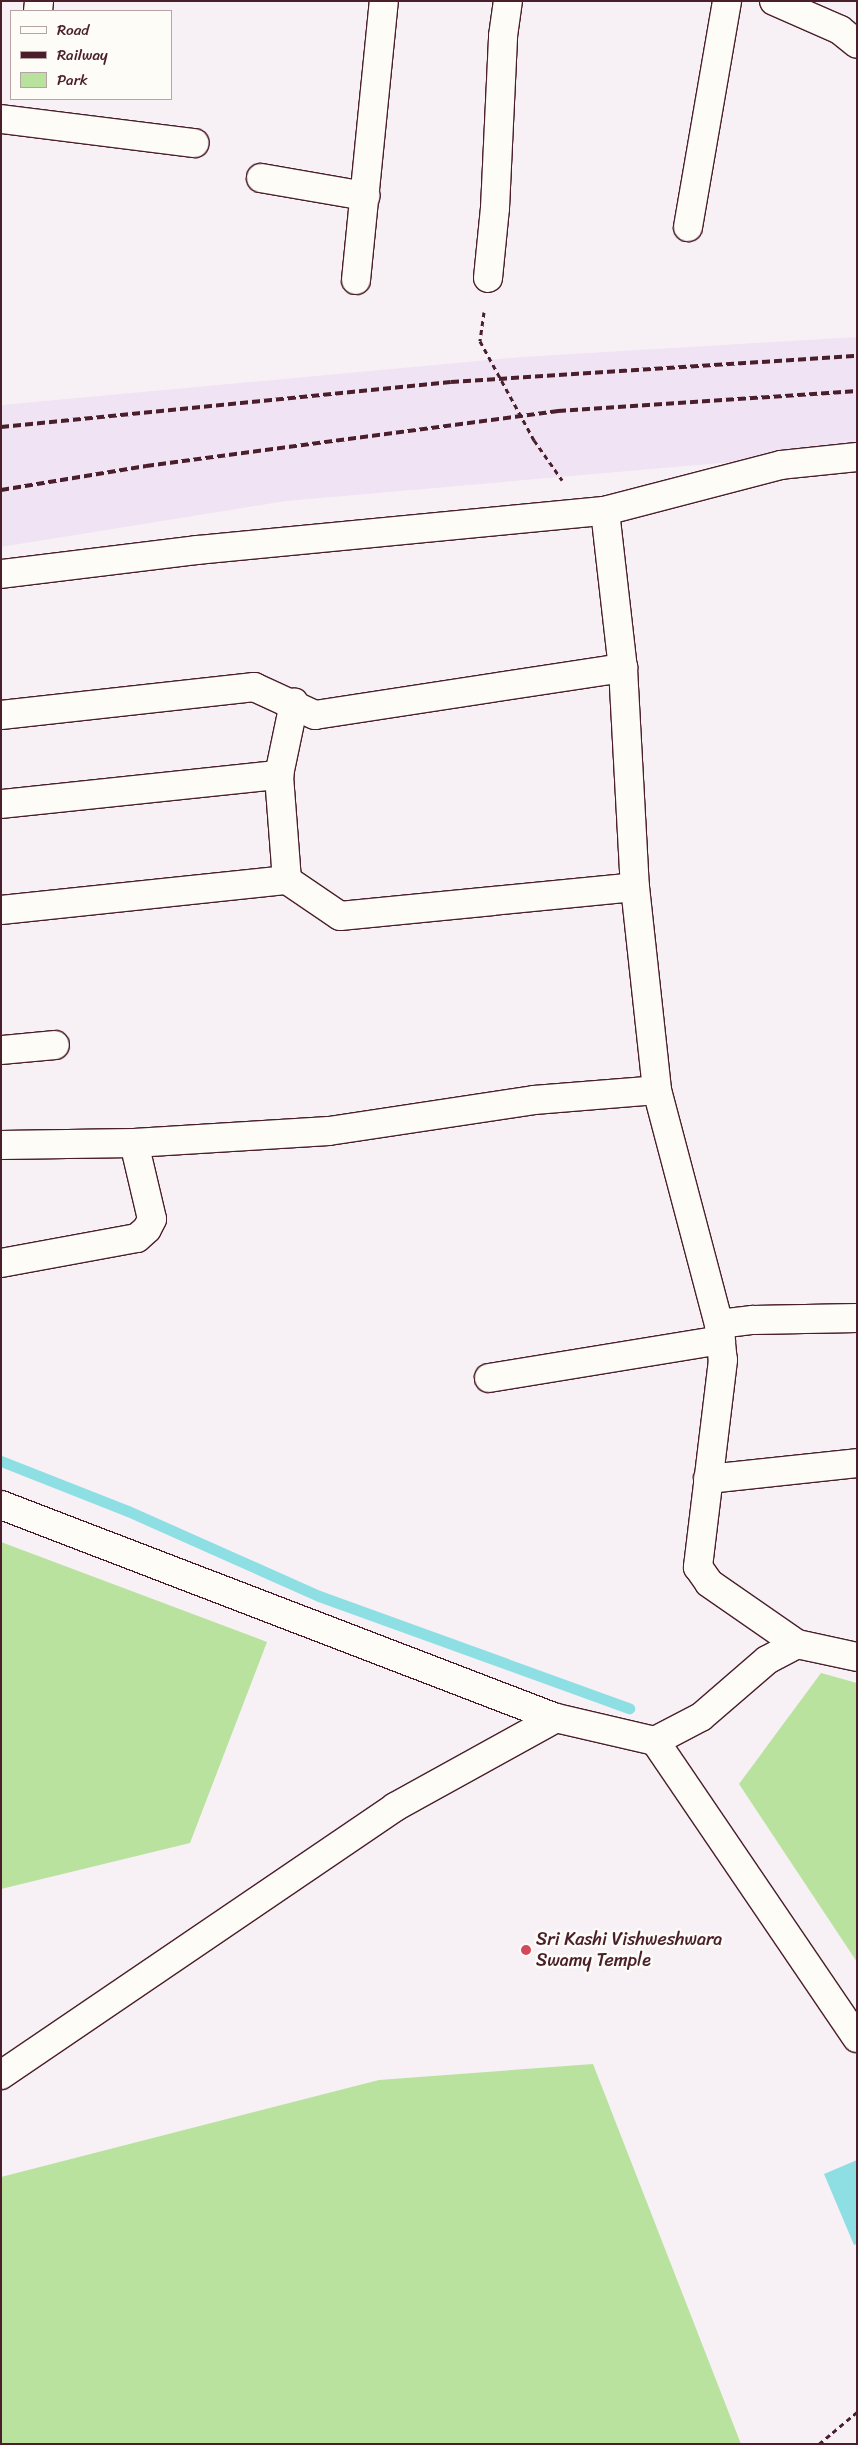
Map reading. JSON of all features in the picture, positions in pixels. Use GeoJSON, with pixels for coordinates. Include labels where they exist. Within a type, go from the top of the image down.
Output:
{"type":"FeatureCollection","features":[{"type":"Feature","properties":{"kind":"street"},"geometry":{"type":"LineString","coordinates":[[356,280],[384,1]]}},
{"type":"Feature","properties":{"kind":"street"},"geometry":{"type":"LineString","coordinates":[[488,278],[495,208],[503,36],[508,1]]}},
{"type":"Feature","properties":{"kind":"street"},"geometry":{"type":"LineString","coordinates":[[688,227],[727,1]]}},
{"type":"Feature","properties":{"kind":"street"},"geometry":{"type":"LineString","coordinates":[[774,1],[840,30],[857,44]]}},
{"type":"Feature","properties":{"kind":"street"},"geometry":{"type":"LineString","coordinates":[[18,113],[195,142]]}},
{"type":"Feature","properties":{"kind":"street"},"geometry":{"type":"LineString","coordinates":[[261,178],[364,196]]}},
{"type":"Feature","properties":{"kind":"street"},"geometry":{"type":"LineString","coordinates":[[1,574],[196,550],[596,512],[781,465],[857,457]]}},
{"type":"Feature","properties":{"kind":"street"},"geometry":{"type":"LineString","coordinates":[[596,512],[623,668],[635,887],[657,1090],[720,1332],[723,1360],[698,1567],[709,1583],[798,1644],[857,1657]]}},
{"type":"Feature","properties":{"kind":"street"},"geometry":{"type":"LineString","coordinates":[[1,715],[254,687],[294,703],[315,715],[623,668]]}},
{"type":"Feature","properties":{"kind":"street"},"geometry":{"type":"LineString","coordinates":[[287,880],[279,776],[294,703]]}},
{"type":"Feature","properties":{"kind":"street"},"geometry":{"type":"LineString","coordinates":[[1,804],[279,776]]}},
{"type":"Feature","properties":{"kind":"street"},"geometry":{"type":"LineString","coordinates":[[1,910],[287,880],[340,916],[635,887]]}},
{"type":"Feature","properties":{"kind":"street"},"geometry":{"type":"LineString","coordinates":[[1,1050],[55,1045]]}},
{"type":"Feature","properties":{"kind":"street"},"geometry":{"type":"LineString","coordinates":[[1,1145],[134,1143],[329,1131],[534,1100],[657,1090]]}},
{"type":"Feature","properties":{"kind":"street"},"geometry":{"type":"LineString","coordinates":[[1,1264],[137,1238],[148,1229],[152,1219],[134,1143]]}},
{"type":"Feature","properties":{"kind":"street"},"geometry":{"type":"LineString","coordinates":[[489,1378],[720,1332],[753,1320],[857,1318]]}},
{"type":"Feature","properties":{"kind":"street"},"geometry":{"type":"LineString","coordinates":[[708,1479],[857,1463]]}},
{"type":"Feature","properties":{"kind":"street"},"geometry":{"type":"LineString","coordinates":[[1,1505],[556,1718],[655,1740],[701,1717],[767,1660],[798,1644]]}},
{"type":"Feature","properties":{"kind":"street"},"geometry":{"type":"LineString","coordinates":[[1,2075],[395,1807],[556,1718]]}},
{"type":"Feature","properties":{"kind":"street"},"geometry":{"type":"LineString","coordinates":[[655,1740],[857,2038]]}},
{"type":"Feature","properties":{"kind":"path"},"geometry":{"type":"LineString","coordinates":[[488,278],[480,341],[534,440],[596,512]]}},
{"type":"Feature","properties":{"kind":"path"},"geometry":{"type":"LineString","coordinates":[[819,2444],[857,2412]]}},
{"type":"Feature","properties":{"kind":"shaded area"},"geometry":{"type":"Polygon","coordinates":[[[857,337],[857,451],[286,501],[1,547],[1,405],[522,357],[857,337]]]}},
{"type":"Feature","properties":{"kind":"green space"},"geometry":{"type":"Polygon","coordinates":[[[1,1542],[267,1642],[190,1843],[1,1889],[1,1542]]]}},
{"type":"Feature","properties":{"kind":"green space"},"geometry":{"type":"Polygon","coordinates":[[[821,1673],[857,1683],[857,1962],[739,1784],[821,1673]]]}},
{"type":"Feature","properties":{"kind":"green space"},"geometry":{"type":"Polygon","coordinates":[[[593,2064],[741,2444],[1,2444],[1,2177],[379,2080],[593,2064]]]}},
{"type":"Feature","properties":{"kind":"water"},"geometry":{"type":"Polygon","coordinates":[[[857,2160],[857,2244],[854,2245],[824,2174],[857,2160]]]}},
{"type":"Feature","properties":{"kind":"waterway"},"geometry":{"type":"LineString","coordinates":[[1,1461],[128,1511],[319,1596],[629,1708]]}},
{"type":"Feature","properties":{"kind":"railway"},"geometry":{"type":"LineString","coordinates":[[1,427],[451,382],[857,356]]}},
{"type":"Feature","properties":{"kind":"railway"},"geometry":{"type":"LineString","coordinates":[[1,490],[146,466],[558,411],[857,391]]}},
{"type":"Feature","properties":{"kind":"place","name":"Sri Kashi Vishweshwara Swamy Temple"},"geometry":{"type":"Point","coordinates":[526,1950]}}]}
